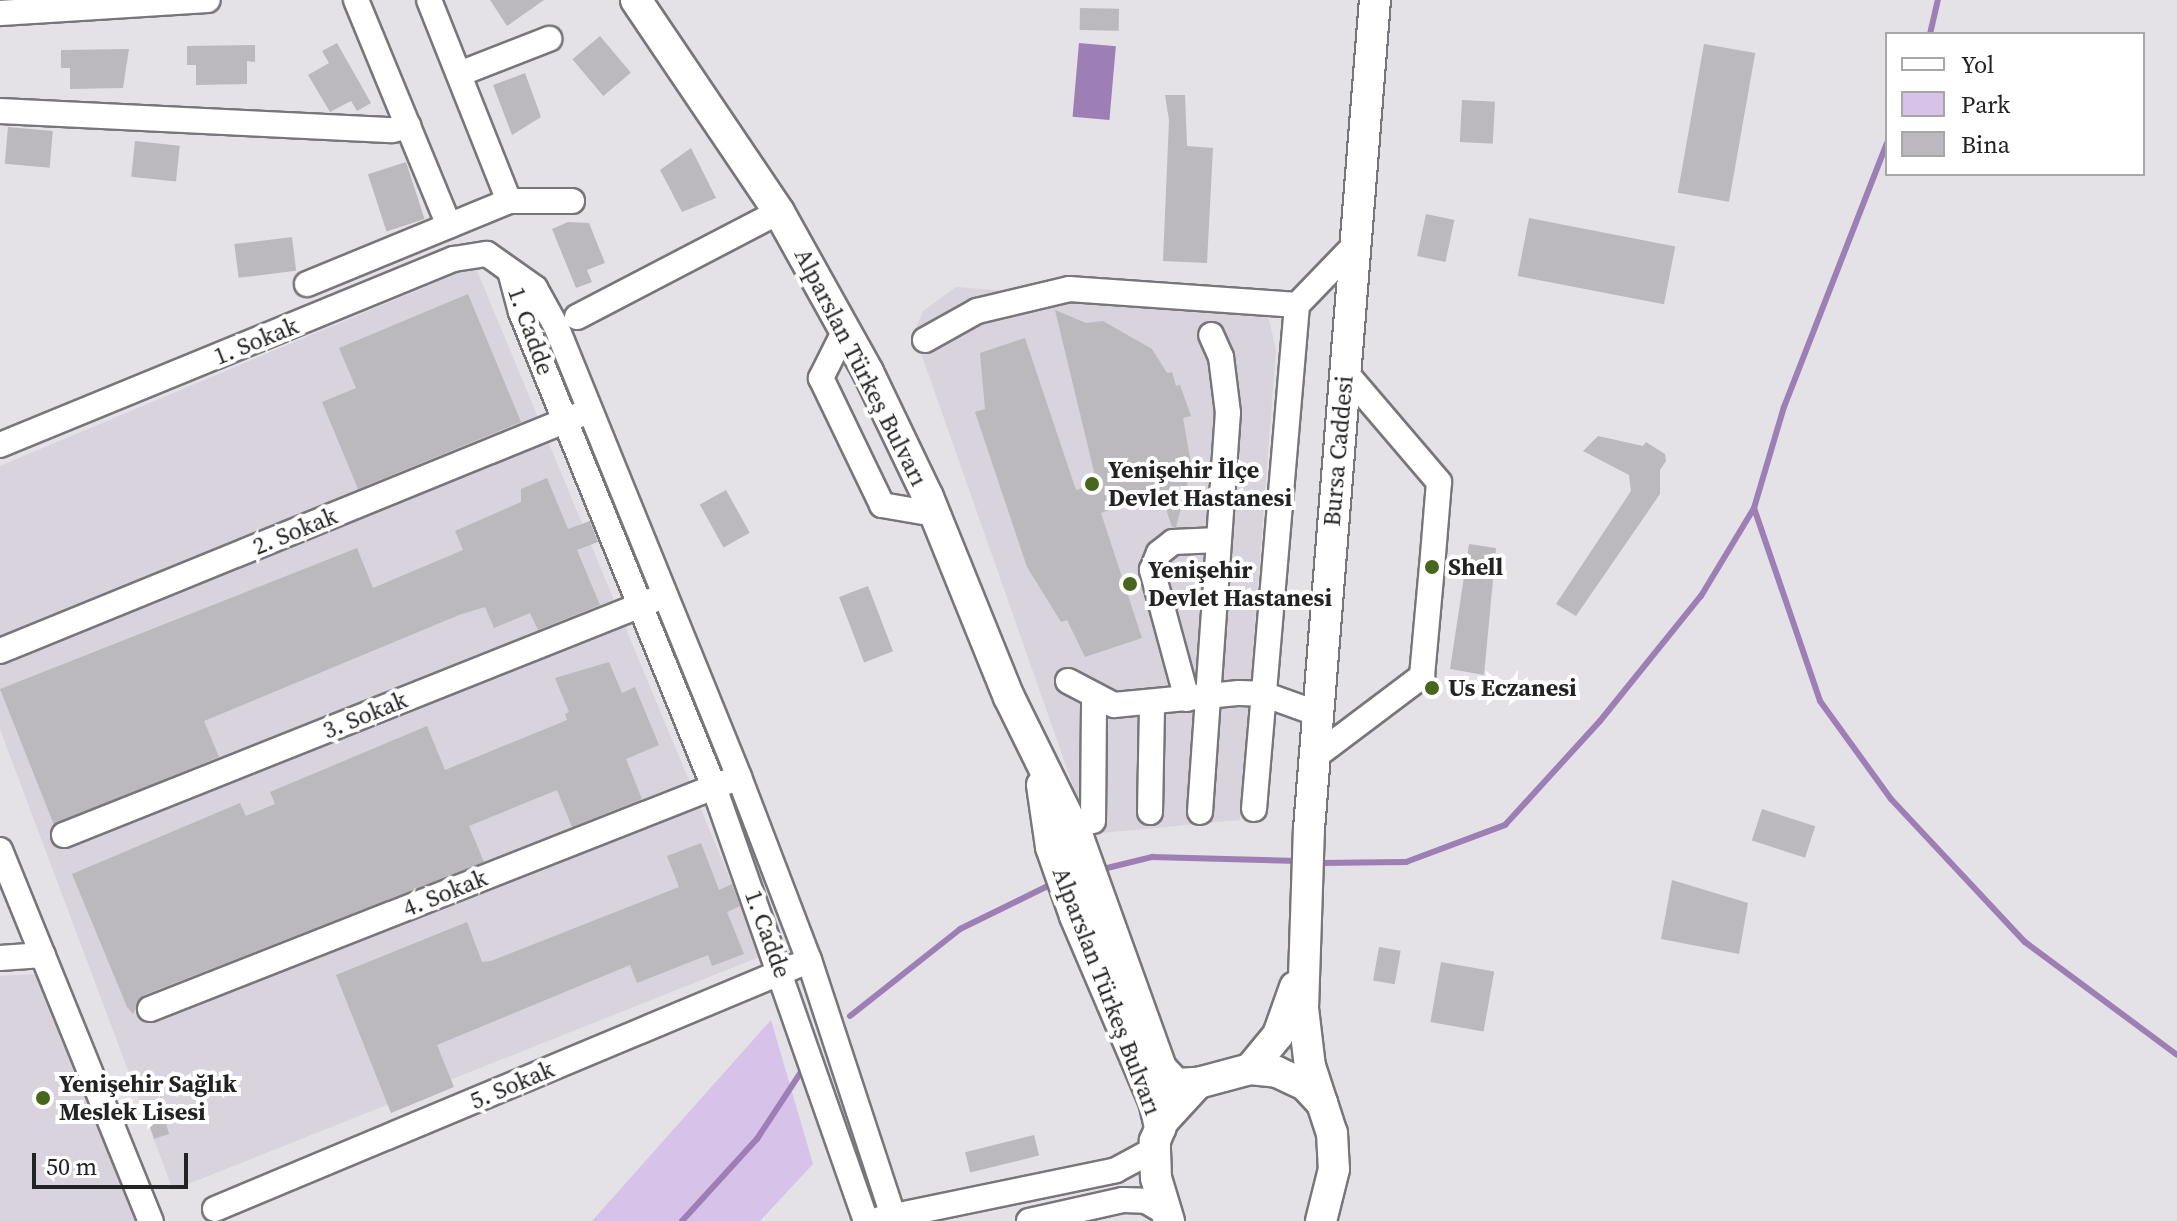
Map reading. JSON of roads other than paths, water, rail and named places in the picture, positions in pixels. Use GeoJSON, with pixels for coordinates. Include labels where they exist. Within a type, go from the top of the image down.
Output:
{"type":"FeatureCollection","features":[{"type":"Feature","properties":{"kind":"main road","name":"Alparslan Türkeş Bulvarı"},"geometry":{"type":"LineString","coordinates":[[636,0],[779,212],[845,330],[934,514],[1038,759],[1074,835],[1102,903],[1161,1068],[1176,1084],[1198,1083]]}},
{"type":"Feature","properties":{"kind":"main road","name":"Bursa Caddesi"},"geometry":{"type":"LineString","coordinates":[[1321,1221],[1334,1169],[1332,1133],[1305,1040],[1306,892],[1312,759],[1375,0]]}},
{"type":"Feature","properties":{"kind":"main road","name":"Alparslan Türkeş Bulvarı"},"geometry":{"type":"LineString","coordinates":[[1074,835],[1075,916],[1154,1101],[1167,1216]]}},
{"type":"Feature","properties":{"kind":"main road","name":"Bursa Caddesi"},"geometry":{"type":"LineString","coordinates":[[1250,1069],[1278,1035],[1290,1010],[1304,950]]}},
{"type":"Feature","properties":{"kind":"main road"},"geometry":{"type":"LineString","coordinates":[[1157,1139],[1198,1083],[1250,1069],[1291,1078],[1322,1103]]}},
{"type":"Feature","properties":{"kind":"street"},"geometry":{"type":"LineString","coordinates":[[0,13],[208,0]]}},
{"type":"Feature","properties":{"kind":"street"},"geometry":{"type":"LineString","coordinates":[[356,0],[449,226]]}},
{"type":"Feature","properties":{"kind":"street"},"geometry":{"type":"LineString","coordinates":[[429,0],[509,201]]}},
{"type":"Feature","properties":{"kind":"street"},"geometry":{"type":"LineString","coordinates":[[459,74],[549,39]]}},
{"type":"Feature","properties":{"kind":"street"},"geometry":{"type":"LineString","coordinates":[[0,111],[393,130],[408,126]]}},
{"type":"Feature","properties":{"kind":"street"},"geometry":{"type":"LineString","coordinates":[[307,284],[509,201],[572,201]]}},
{"type":"Feature","properties":{"kind":"street"},"geometry":{"type":"LineString","coordinates":[[577,317],[779,212]]}},
{"type":"Feature","properties":{"kind":"street"},"geometry":{"type":"LineString","coordinates":[[1254,809],[1297,305],[1354,246]]}},
{"type":"Feature","properties":{"kind":"street","name":"1. Sokak"},"geometry":{"type":"LineString","coordinates":[[0,445],[454,259],[487,254],[510,271]]}},
{"type":"Feature","properties":{"kind":"street","name":"1. Cadde"},"geometry":{"type":"LineString","coordinates":[[510,271],[535,288],[590,411],[739,777],[809,960],[882,1220]]}},
{"type":"Feature","properties":{"kind":"street","name":"1. Cadde"},"geometry":{"type":"LineString","coordinates":[[510,271],[521,312],[642,605],[882,1220]]}},
{"type":"Feature","properties":{"kind":"street"},"geometry":{"type":"LineString","coordinates":[[925,340],[977,311],[1069,289],[1297,305]]}},
{"type":"Feature","properties":{"kind":"street"},"geometry":{"type":"LineString","coordinates":[[845,330],[821,378],[882,505],[934,514]]}},
{"type":"Feature","properties":{"kind":"street"},"geometry":{"type":"LineString","coordinates":[[1200,812],[1197,697],[1219,540],[1228,413],[1221,357],[1211,335]]}},
{"type":"Feature","properties":{"kind":"street"},"geometry":{"type":"LineString","coordinates":[[1312,759],[1422,676],[1438,496],[1439,482],[1345,372]]}},
{"type":"Feature","properties":{"kind":"street","name":"2. Sokak"},"geometry":{"type":"LineString","coordinates":[[0,651],[590,411]]}},
{"type":"Feature","properties":{"kind":"street"},"geometry":{"type":"LineString","coordinates":[[1197,697],[1152,570],[1159,553],[1173,542],[1219,540]]}},
{"type":"Feature","properties":{"kind":"street","name":"3. Sokak"},"geometry":{"type":"LineString","coordinates":[[64,835],[665,595]]}},
{"type":"Feature","properties":{"kind":"street"},"geometry":{"type":"LineString","coordinates":[[1068,681],[1094,698],[1129,707],[1197,697],[1263,694],[1316,713]]}},
{"type":"Feature","properties":{"kind":"street"},"geometry":{"type":"LineString","coordinates":[[1074,835],[1094,698]]}},
{"type":"Feature","properties":{"kind":"street"},"geometry":{"type":"LineString","coordinates":[[1150,812],[1152,704]]}},
{"type":"Feature","properties":{"kind":"street","name":"4. Sokak"},"geometry":{"type":"LineString","coordinates":[[150,1009],[739,777]]}},
{"type":"Feature","properties":{"kind":"street"},"geometry":{"type":"LineString","coordinates":[[0,850],[151,1221]]}},
{"type":"Feature","properties":{"kind":"street"},"geometry":{"type":"LineString","coordinates":[[0,958],[43,955]]}},
{"type":"Feature","properties":{"kind":"street","name":"5. Sokak"},"geometry":{"type":"LineString","coordinates":[[215,1209],[809,960]]}},
{"type":"Feature","properties":{"kind":"street"},"geometry":{"type":"LineString","coordinates":[[882,1220],[1116,1170],[1157,1139]]}},
{"type":"Feature","properties":{"kind":"street"},"geometry":{"type":"LineString","coordinates":[[1029,1221],[1123,1200],[1146,1201],[1167,1216]]}},
{"type":"Feature","properties":{"kind":"waterway"},"geometry":{"type":"LineString","coordinates":[[1930,32],[1938,0]]}},
{"type":"Feature","properties":{"kind":"waterway"},"geometry":{"type":"LineString","coordinates":[[1317,863],[1406,862],[1505,825],[1600,721],[1701,596],[1754,508],[1784,407],[1885,148]]}},
{"type":"Feature","properties":{"kind":"waterway"},"geometry":{"type":"LineString","coordinates":[[1754,508],[1820,701],[1891,799],[2025,942],[2177,1055]]}},
{"type":"Feature","properties":{"kind":"waterway"},"geometry":{"type":"LineString","coordinates":[[1099,870],[1152,857],[1298,861]]}},
{"type":"Feature","properties":{"kind":"waterway"},"geometry":{"type":"LineString","coordinates":[[850,1016],[960,929],[1054,883]]}},
{"type":"Feature","properties":{"kind":"waterway"},"geometry":{"type":"LineString","coordinates":[[682,1221],[757,1139],[801,1072]]}},
{"type":"Feature","properties":{"kind":"place","name":"Yenişehir İlçe Devlet Hastanesi"},"geometry":{"type":"Point","coordinates":[1092,484]}},
{"type":"Feature","properties":{"kind":"place","name":"Shell"},"geometry":{"type":"Point","coordinates":[1432,567]}},
{"type":"Feature","properties":{"kind":"place","name":"Yenişehir Devlet Hastanesi"},"geometry":{"type":"Point","coordinates":[1130,584]}},
{"type":"Feature","properties":{"kind":"place","name":"Us Eczanesi"},"geometry":{"type":"Point","coordinates":[1432,688]}},
{"type":"Feature","properties":{"kind":"place","name":"Yenişehir Sağlık Meslek Lisesi"},"geometry":{"type":"Point","coordinates":[43,1098]}}]}
